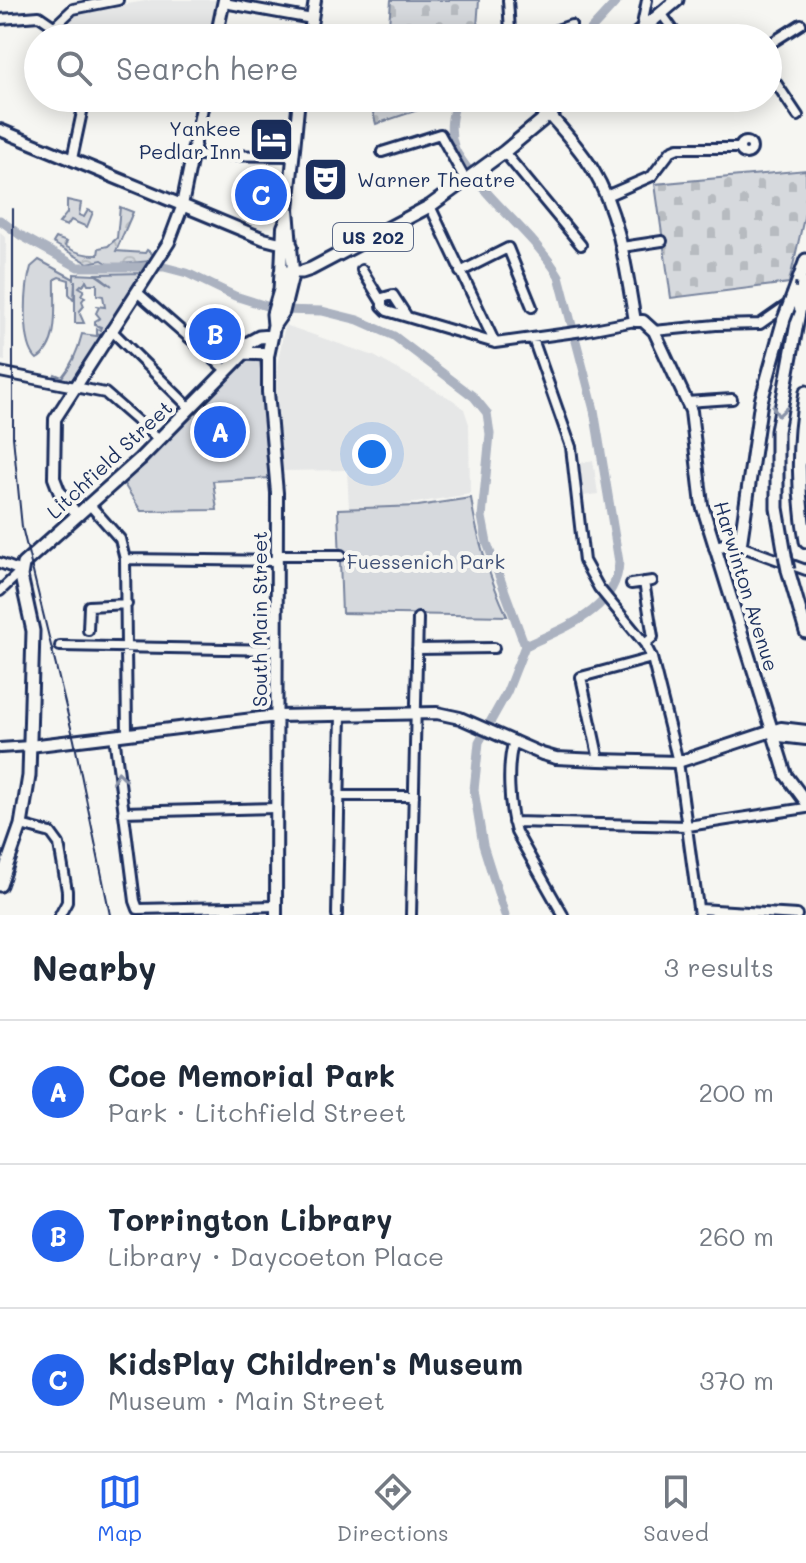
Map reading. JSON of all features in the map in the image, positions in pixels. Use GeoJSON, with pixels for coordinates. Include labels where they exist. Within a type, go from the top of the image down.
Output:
{"type":"FeatureCollection","features":[{"type":"Feature","properties":{"kind":"highway"},"geometry":{"type":"LineString","coordinates":[[648,24],[677,0]]}},
{"type":"Feature","properties":{"kind":"highway","name":"US 202"},"geometry":{"type":"LineString","coordinates":[[291,273],[303,272],[335,257],[430,206],[553,112]]}},
{"type":"Feature","properties":{"kind":"highway"},"geometry":{"type":"LineString","coordinates":[[806,260],[777,431],[777,508],[788,570],[806,632]]}},
{"type":"Feature","properties":{"kind":"highway"},"geometry":{"type":"LineString","coordinates":[[740,546],[761,401],[784,319],[801,289],[806,266]]}},
{"type":"Feature","properties":{"kind":"highway","name":"South Main Street"},"geometry":{"type":"LineString","coordinates":[[268,354],[291,273]]}},
{"type":"Feature","properties":{"kind":"highway","name":"Litchfield Street"},"geometry":{"type":"LineString","coordinates":[[21,571],[29,556],[159,440],[244,353],[249,342],[259,337],[279,309]]}},
{"type":"Feature","properties":{"kind":"highway"},"geometry":{"type":"LineString","coordinates":[[244,353],[268,354]]}},
{"type":"Feature","properties":{"kind":"highway"},"geometry":{"type":"LineString","coordinates":[[806,392],[798,466],[806,541]]}},
{"type":"Feature","properties":{"kind":"highway"},"geometry":{"type":"LineString","coordinates":[[0,885],[27,798],[33,631],[21,571]]}},
{"type":"Feature","properties":{"kind":"main road"},"geometry":{"type":"LineString","coordinates":[[311,24],[315,0]]}},
{"type":"Feature","properties":{"kind":"main road"},"geometry":{"type":"LineString","coordinates":[[219,24],[224,2]]}},
{"type":"Feature","properties":{"kind":"main road"},"geometry":{"type":"LineString","coordinates":[[77,515],[59,491],[54,478],[55,419],[161,255],[182,204],[201,112]]}},
{"type":"Feature","properties":{"kind":"main road"},"geometry":{"type":"LineString","coordinates":[[291,273],[283,227],[287,218],[297,112]]}},
{"type":"Feature","properties":{"kind":"main road"},"geometry":{"type":"LineString","coordinates":[[550,115],[594,171],[606,196],[622,247],[635,321],[643,321],[654,331]]}},
{"type":"Feature","properties":{"kind":"main road"},"geometry":{"type":"LineString","coordinates":[[0,130],[287,245]]}},
{"type":"Feature","properties":{"kind":"main road","name":"Harwinton Avenue"},"geometry":{"type":"LineString","coordinates":[[654,331],[695,430],[702,505],[786,775],[806,802]]}},
{"type":"Feature","properties":{"kind":"main road","name":"South Main Street"},"geometry":{"type":"LineString","coordinates":[[268,354],[268,392],[277,493],[276,911]]}},
{"type":"Feature","properties":{"kind":"main road"},"geometry":{"type":"LineString","coordinates":[[715,548],[740,546]]}},
{"type":"Feature","properties":{"kind":"main road"},"geometry":{"type":"LineString","coordinates":[[30,746],[277,716],[416,713],[460,718],[556,758],[678,762],[781,728],[806,731]]}},
{"type":"Feature","properties":{"kind":"main road"},"geometry":{"type":"LineString","coordinates":[[773,733],[806,739]]}},
{"type":"Feature","properties":{"kind":"street"},"geometry":{"type":"LineString","coordinates":[[57,24],[78,4],[118,0]]}},
{"type":"Feature","properties":{"kind":"street"},"geometry":{"type":"LineString","coordinates":[[508,0],[510,24]]}},
{"type":"Feature","properties":{"kind":"street"},"geometry":{"type":"LineString","coordinates":[[639,24],[647,0]]}},
{"type":"Feature","properties":{"kind":"street"},"geometry":{"type":"LineString","coordinates":[[224,2],[312,19]]}},
{"type":"Feature","properties":{"kind":"street"},"geometry":{"type":"LineString","coordinates":[[661,13],[669,24]]}},
{"type":"Feature","properties":{"kind":"street"},"geometry":{"type":"LineString","coordinates":[[0,19],[33,15],[52,24]]}},
{"type":"Feature","properties":{"kind":"street"},"geometry":{"type":"LineString","coordinates":[[782,36],[801,24]]}},
{"type":"Feature","properties":{"kind":"street"},"geometry":{"type":"LineString","coordinates":[[782,92],[798,116]]}},
{"type":"Feature","properties":{"kind":"street"},"geometry":{"type":"LineString","coordinates":[[72,159],[82,112]]}},
{"type":"Feature","properties":{"kind":"street"},"geometry":{"type":"LineString","coordinates":[[382,152],[440,134],[467,180]]}},
{"type":"Feature","properties":{"kind":"street"},"geometry":{"type":"LineString","coordinates":[[606,196],[652,176],[671,151],[678,148],[740,148]]}},
{"type":"Feature","properties":{"kind":"street"},"geometry":{"type":"LineString","coordinates":[[504,152],[581,245]]}},
{"type":"Feature","properties":{"kind":"street"},"geometry":{"type":"LineString","coordinates":[[193,155],[292,156]]}},
{"type":"Feature","properties":{"kind":"street"},"geometry":{"type":"LineString","coordinates":[[430,206],[495,343]]}},
{"type":"Feature","properties":{"kind":"street"},"geometry":{"type":"LineString","coordinates":[[622,247],[662,241]]}},
{"type":"Feature","properties":{"kind":"street"},"geometry":{"type":"LineString","coordinates":[[460,272],[508,248],[532,307]]}},
{"type":"Feature","properties":{"kind":"street"},"geometry":{"type":"LineString","coordinates":[[362,270],[384,310],[495,343],[635,321]]}},
{"type":"Feature","properties":{"kind":"street"},"geometry":{"type":"LineString","coordinates":[[654,331],[760,324],[801,289]]}},
{"type":"Feature","properties":{"kind":"street"},"geometry":{"type":"LineString","coordinates":[[137,292],[226,370]]}},
{"type":"Feature","properties":{"kind":"street"},"geometry":{"type":"LineString","coordinates":[[381,301],[385,295],[393,295],[406,315]]}},
{"type":"Feature","properties":{"kind":"street"},"geometry":{"type":"LineString","coordinates":[[111,330],[190,408]]}},
{"type":"Feature","properties":{"kind":"street"},"geometry":{"type":"LineString","coordinates":[[533,339],[571,447],[584,561],[599,588],[645,644],[652,658],[678,762],[699,912],[797,915]]}},
{"type":"Feature","properties":{"kind":"street"},"geometry":{"type":"LineString","coordinates":[[0,372],[105,393],[159,440]]}},
{"type":"Feature","properties":{"kind":"street"},"geometry":{"type":"LineString","coordinates":[[686,402],[732,399]]}},
{"type":"Feature","properties":{"kind":"street"},"geometry":{"type":"LineString","coordinates":[[89,504],[120,539],[125,559],[127,733]]}},
{"type":"Feature","properties":{"kind":"street"},"geometry":{"type":"LineString","coordinates":[[740,546],[806,570]]}},
{"type":"Feature","properties":{"kind":"street"},"geometry":{"type":"LineString","coordinates":[[125,559],[341,555]]}},
{"type":"Feature","properties":{"kind":"street"},"geometry":{"type":"LineString","coordinates":[[0,563],[21,571]]}},
{"type":"Feature","properties":{"kind":"street","name":"Litchfield Street"},"geometry":{"type":"LineString","coordinates":[[0,591],[21,571]]}},
{"type":"Feature","properties":{"kind":"street"},"geometry":{"type":"LineString","coordinates":[[631,584],[648,582],[653,637],[645,644]]}},
{"type":"Feature","properties":{"kind":"street"},"geometry":{"type":"LineString","coordinates":[[88,630],[89,606],[127,604]]}},
{"type":"Feature","properties":{"kind":"street"},"geometry":{"type":"LineString","coordinates":[[411,915],[418,618]]}},
{"type":"Feature","properties":{"kind":"street"},"geometry":{"type":"LineString","coordinates":[[60,646],[276,650]]}},
{"type":"Feature","properties":{"kind":"street"},"geometry":{"type":"LineString","coordinates":[[417,649],[494,648]]}},
{"type":"Feature","properties":{"kind":"street"},"geometry":{"type":"LineString","coordinates":[[599,760],[581,677],[652,658]]}},
{"type":"Feature","properties":{"kind":"street"},"geometry":{"type":"LineString","coordinates":[[337,915],[341,714]]}},
{"type":"Feature","properties":{"kind":"street"},"geometry":{"type":"LineString","coordinates":[[114,735],[138,909],[276,911]]}},
{"type":"Feature","properties":{"kind":"street"},"geometry":{"type":"LineString","coordinates":[[514,741],[510,797],[513,822],[563,915]]}},
{"type":"Feature","properties":{"kind":"street"},"geometry":{"type":"LineString","coordinates":[[0,748],[30,746]]}},
{"type":"Feature","properties":{"kind":"street"},"geometry":{"type":"LineString","coordinates":[[340,796],[414,796]]}},
{"type":"Feature","properties":{"kind":"street"},"geometry":{"type":"LineString","coordinates":[[123,812],[276,808]]}},
{"type":"Feature","properties":{"kind":"street"},"geometry":{"type":"LineString","coordinates":[[513,822],[688,826],[806,808]]}},
{"type":"Feature","properties":{"kind":"street"},"geometry":{"type":"LineString","coordinates":[[21,825],[51,833],[59,844],[67,902],[60,915]]}},
{"type":"Feature","properties":{"kind":"shaded area"},"geometry":{"type":"Polygon","coordinates":[[[151,0],[218,0],[213,24],[68,24],[72,15],[151,0]]]}},
{"type":"Feature","properties":{"kind":"shaded area"},"geometry":{"type":"Polygon","coordinates":[[[0,232],[6,237],[5,361],[0,360],[0,232]]]}},
{"type":"Feature","properties":{"kind":"shaded area"},"geometry":{"type":"Polygon","coordinates":[[[285,325],[374,356],[464,409],[469,424],[470,494],[391,507],[349,508],[347,470],[282,471],[276,400],[277,366],[285,325]]]}},
{"type":"Feature","properties":{"kind":"shaded area"},"geometry":{"type":"Polygon","coordinates":[[[593,460],[598,494],[583,496],[577,464],[593,460]]]}},
{"type":"Feature","properties":{"kind":"green space"},"geometry":{"type":"Polygon","coordinates":[[[391,0],[479,0],[477,24],[389,24],[391,0]]]}},
{"type":"Feature","properties":{"kind":"green space"},"geometry":{"type":"Polygon","coordinates":[[[373,112],[412,112],[376,124],[373,112]]]}},
{"type":"Feature","properties":{"kind":"green space"},"geometry":{"type":"Polygon","coordinates":[[[806,170],[806,209],[789,283],[671,298],[655,184],[806,170]]]}},
{"type":"Feature","properties":{"kind":"green space"},"geometry":{"type":"Polygon","coordinates":[[[67,200],[81,203],[79,215],[84,217],[88,210],[93,212],[87,227],[71,220],[67,226],[59,223],[67,213],[67,200]]]}},
{"type":"Feature","properties":{"kind":"green space"},"geometry":{"type":"Polygon","coordinates":[[[120,207],[133,212],[116,251],[145,253],[147,250],[154,255],[151,261],[110,265],[102,260],[88,263],[53,243],[56,238],[67,242],[65,246],[73,250],[98,255],[99,248],[108,246],[117,238],[120,207]]]}},
{"type":"Feature","properties":{"kind":"green space"},"geometry":{"type":"Polygon","coordinates":[[[39,260],[74,279],[74,274],[96,275],[112,286],[97,274],[143,273],[99,335],[101,339],[73,381],[54,377],[55,374],[62,377],[69,367],[82,334],[97,336],[97,329],[101,327],[95,325],[100,318],[96,313],[99,307],[96,306],[105,307],[103,296],[97,295],[97,284],[88,284],[86,280],[79,287],[84,290],[81,295],[85,297],[82,301],[84,306],[79,312],[84,323],[75,323],[75,280],[74,300],[69,294],[69,280],[55,279],[53,334],[45,352],[37,359],[28,342],[26,315],[31,267],[39,260]]]}},
{"type":"Feature","properties":{"kind":"green space"},"geometry":{"type":"Polygon","coordinates":[[[248,357],[260,360],[272,478],[213,481],[217,510],[141,511],[122,481],[248,357]]]}},
{"type":"Feature","properties":{"kind":"green space","name":"Fuessenich Park"},"geometry":{"type":"Polygon","coordinates":[[[471,498],[484,558],[507,616],[342,613],[338,509],[418,506],[471,498]]]}},
{"type":"Feature","properties":{"kind":"waterway"},"geometry":{"type":"LineString","coordinates":[[596,24],[618,0]]}},
{"type":"Feature","properties":{"kind":"waterway"},"geometry":{"type":"LineString","coordinates":[[454,112],[452,140],[457,153],[481,185],[539,248],[559,276],[594,410],[619,562],[609,593],[586,616],[525,646]]}},
{"type":"Feature","properties":{"kind":"waterway"},"geometry":{"type":"LineString","coordinates":[[0,220],[20,235],[78,267],[164,267],[187,273],[235,296],[279,310],[322,311],[358,320],[394,336],[474,397],[487,413],[490,434],[482,517],[487,543],[525,646]]}},
{"type":"Feature","properties":{"kind":"waterway"},"geometry":{"type":"LineString","coordinates":[[505,915],[483,845],[474,790],[479,742],[507,692],[525,646]]}},
{"type":"Feature","properties":{"kind":"railway"},"geometry":{"type":"LineString","coordinates":[[13,209],[13,437],[22,527],[74,740],[110,915]]}},
{"type":"Feature","properties":{"kind":"place","name":"Yankee Pedlar Inn"},"geometry":{"type":"Point","coordinates":[272,140]}},
{"type":"Feature","properties":{"kind":"place","name":"Warner Theatre"},"geometry":{"type":"Point","coordinates":[326,179]}},
{"type":"Feature","properties":{"kind":"place","name":"KidsPlay Children's Museum"},"geometry":{"type":"Point","coordinates":[261,195]}},
{"type":"Feature","properties":{"kind":"place","name":"Torrington Library"},"geometry":{"type":"Point","coordinates":[215,334]}},
{"type":"Feature","properties":{"kind":"place","name":"Coe Memorial Park"},"geometry":{"type":"Point","coordinates":[220,432]}}]}
